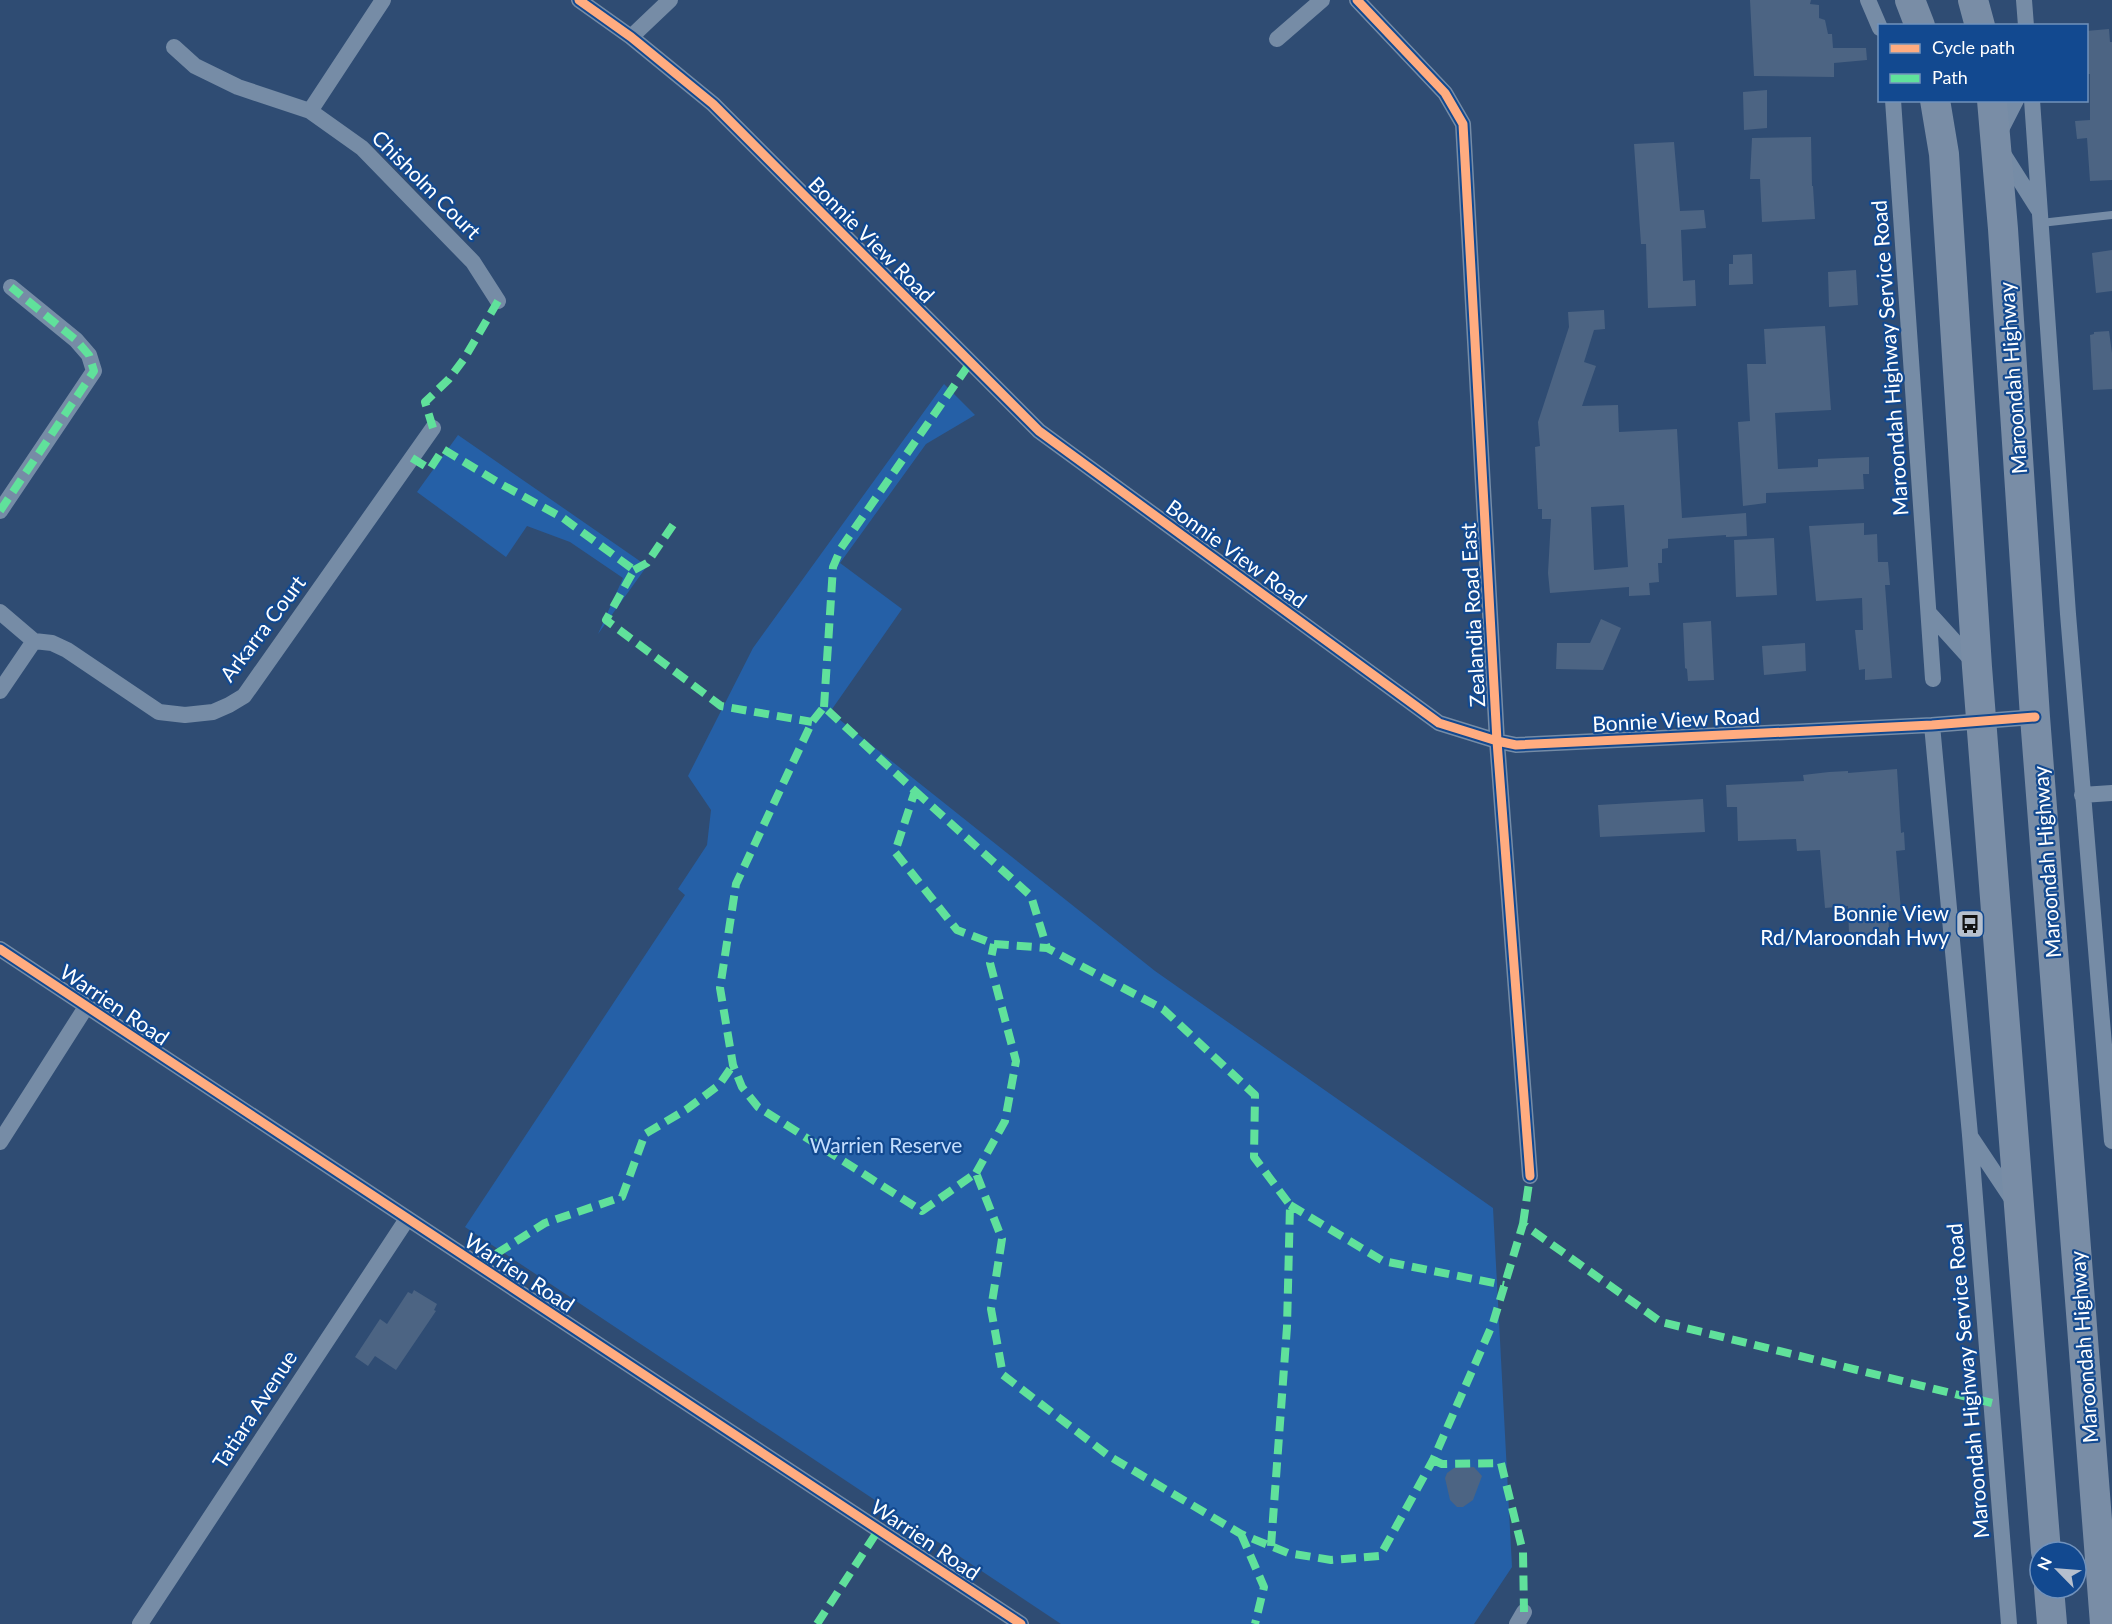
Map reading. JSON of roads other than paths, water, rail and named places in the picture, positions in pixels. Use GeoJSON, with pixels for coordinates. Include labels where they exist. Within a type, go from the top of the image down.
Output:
{"type":"FeatureCollection","features":[{"type":"Feature","properties":{"kind":"highway"},"geometry":{"type":"LineString","coordinates":[[1910,0],[1919,24]]}},
{"type":"Feature","properties":{"kind":"highway"},"geometry":{"type":"LineString","coordinates":[[1973,0],[1979,24]]}},
{"type":"Feature","properties":{"kind":"highway"},"geometry":{"type":"LineString","coordinates":[[1935,102],[1945,166],[1977,666],[2045,1540]]}},
{"type":"Feature","properties":{"kind":"highway","name":"Maroondah Highway"},"geometry":{"type":"LineString","coordinates":[[1992,102],[2003,229],[2035,717],[2105,1624]]}},
{"type":"Feature","properties":{"kind":"highway"},"geometry":{"type":"LineString","coordinates":[[2050,1600],[2052,1624]]}},
{"type":"Feature","properties":{"kind":"street"},"geometry":{"type":"LineString","coordinates":[[310,111],[383,0]]}},
{"type":"Feature","properties":{"kind":"street","name":"Bonnie View Road"},"geometry":{"type":"LineString","coordinates":[[579,0],[631,37],[713,104],[1039,431],[1439,723],[1516,745],[1932,725],[2035,717]]}},
{"type":"Feature","properties":{"kind":"street"},"geometry":{"type":"LineString","coordinates":[[631,37],[670,0]]}},
{"type":"Feature","properties":{"kind":"street"},"geometry":{"type":"LineString","coordinates":[[1277,39],[1322,0]]}},
{"type":"Feature","properties":{"kind":"street","name":"Zealandia Road East"},"geometry":{"type":"LineString","coordinates":[[1357,0],[1445,93],[1463,124],[1497,741],[1530,1176]]}},
{"type":"Feature","properties":{"kind":"street"},"geometry":{"type":"LineString","coordinates":[[2024,0],[2026,24]]}},
{"type":"Feature","properties":{"kind":"street","name":"Chisholm Court"},"geometry":{"type":"LineString","coordinates":[[174,46],[195,66],[238,87],[310,111],[362,148],[473,262],[498,301]]}},
{"type":"Feature","properties":{"kind":"street","name":"Maroondah Highway Service Road"},"geometry":{"type":"LineString","coordinates":[[1893,102],[1933,679]]}},
{"type":"Feature","properties":{"kind":"street"},"geometry":{"type":"LineString","coordinates":[[2015,102],[1995,141],[2040,218]]}},
{"type":"Feature","properties":{"kind":"street"},"geometry":{"type":"LineString","coordinates":[[2032,102],[2082,795],[2112,1141]]}},
{"type":"Feature","properties":{"kind":"street"},"geometry":{"type":"LineString","coordinates":[[0,511],[93,371],[89,355],[76,340],[11,287]]}},
{"type":"Feature","properties":{"kind":"street","name":"Arkarra Court"},"geometry":{"type":"LineString","coordinates":[[34,640],[67,650],[159,712],[185,715],[213,712],[229,705],[244,696],[433,428]]}},
{"type":"Feature","properties":{"kind":"street"},"geometry":{"type":"LineString","coordinates":[[0,612],[34,640],[0,691]]}},
{"type":"Feature","properties":{"kind":"street"},"geometry":{"type":"LineString","coordinates":[[1929,614],[1977,666]]}},
{"type":"Feature","properties":{"kind":"street","name":"Maroondah Highway Service Road"},"geometry":{"type":"LineString","coordinates":[[1932,725],[1970,1135],[2009,1624]]}},
{"type":"Feature","properties":{"kind":"street"},"geometry":{"type":"LineString","coordinates":[[2082,795],[2112,793]]}},
{"type":"Feature","properties":{"kind":"street","name":"Warrien Road"},"geometry":{"type":"LineString","coordinates":[[0,949],[1022,1624]]}},
{"type":"Feature","properties":{"kind":"street"},"geometry":{"type":"LineString","coordinates":[[0,1142],[86,1007]]}},
{"type":"Feature","properties":{"kind":"street","name":"Maroondah Highway Service Road"},"geometry":{"type":"LineString","coordinates":[[1970,1135],[2018,1208]]}},
{"type":"Feature","properties":{"kind":"street","name":"Tatiara Avenue"},"geometry":{"type":"LineString","coordinates":[[140,1624],[406,1219]]}},
{"type":"Feature","properties":{"kind":"lane"},"geometry":{"type":"LineString","coordinates":[[2040,218],[2112,215]]}},
{"type":"Feature","properties":{"kind":"place","name":"Bonnie View Rd/Maroondah Hwy"},"geometry":{"type":"Point","coordinates":[1970,924]}},
{"type":"Feature","properties":{"kind":"park label","name":"Warrien Reserve"},"geometry":{"type":"Point","coordinates":[886,1144]}}]}
